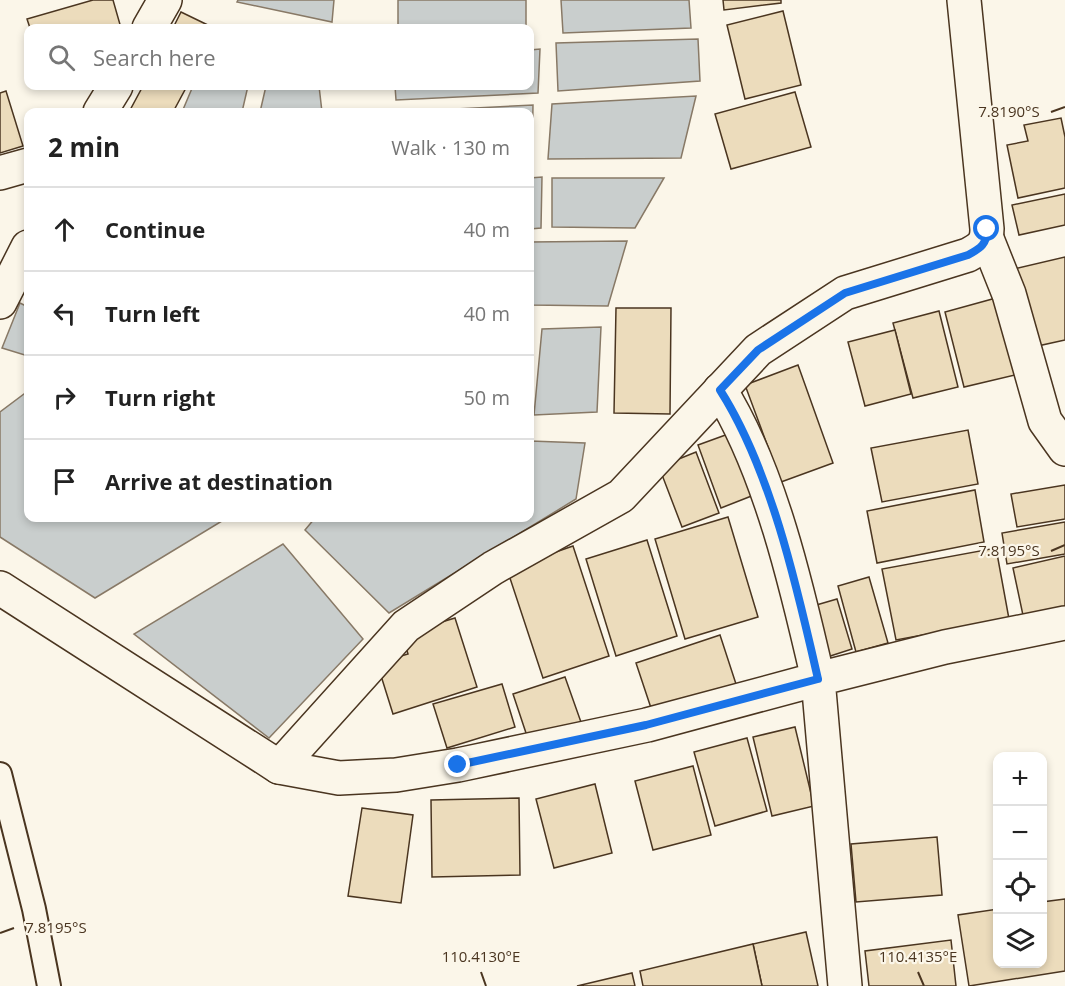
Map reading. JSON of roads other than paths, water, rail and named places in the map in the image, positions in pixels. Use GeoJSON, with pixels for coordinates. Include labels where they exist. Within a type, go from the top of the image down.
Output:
{"type":"FeatureCollection","features":[{"type":"Feature","properties":{"kind":"street"},"geometry":{"type":"LineString","coordinates":[[151,24],[165,0]]}},
{"type":"Feature","properties":{"kind":"street"},"geometry":{"type":"LineString","coordinates":[[964,0],[987,239],[1010,294],[1045,421],[1065,449]]}},
{"type":"Feature","properties":{"kind":"street"},"geometry":{"type":"LineString","coordinates":[[102,108],[114,90]]}},
{"type":"Feature","properties":{"kind":"street"},"geometry":{"type":"LineString","coordinates":[[0,173],[24,166]]}},
{"type":"Feature","properties":{"kind":"street"},"geometry":{"type":"LineString","coordinates":[[279,766],[406,626],[493,568],[621,496],[758,350],[845,293],[968,255],[981,248],[987,239]]}},
{"type":"Feature","properties":{"kind":"street"},"geometry":{"type":"LineString","coordinates":[[0,302],[24,255]]}},
{"type":"Feature","properties":{"kind":"street"},"geometry":{"type":"LineString","coordinates":[[720,390],[736,416],[783,543],[818,679],[845,986]]}},
{"type":"Feature","properties":{"kind":"street"},"geometry":{"type":"LineString","coordinates":[[0,588],[279,766],[339,778],[396,775],[458,765],[646,725],[945,647],[1065,623]]}},
{"type":"Feature","properties":{"kind":"lane"},"geometry":{"type":"LineString","coordinates":[[0,774],[34,909],[49,986]]}}]}
